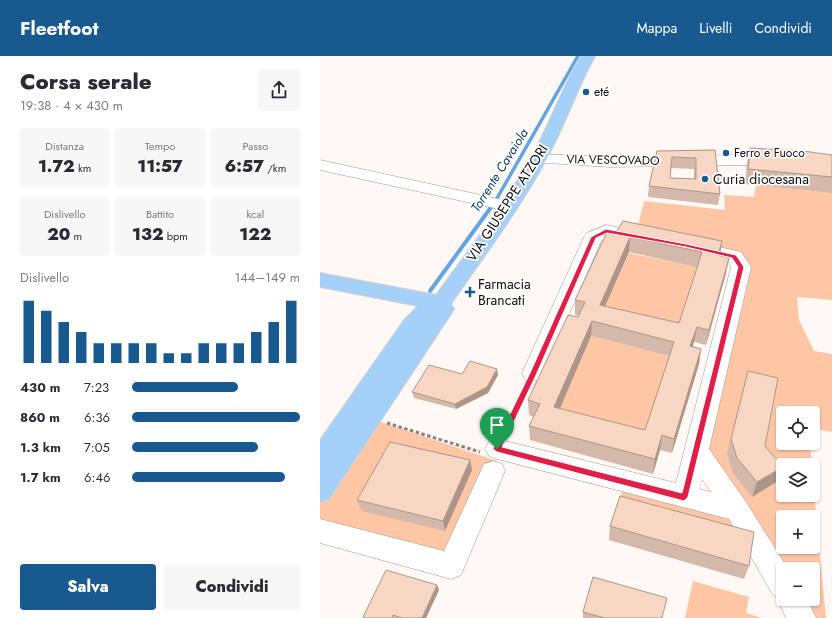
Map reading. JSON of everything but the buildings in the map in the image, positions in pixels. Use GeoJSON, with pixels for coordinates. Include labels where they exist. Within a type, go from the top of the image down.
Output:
{"type":"FeatureCollection","features":[{"type":"Feature","properties":{"kind":"main road","name":"VIA GIUSEPPE ATZORI"},"geometry":{"type":"LineString","coordinates":[[320,460],[412,326],[428,308],[441,303],[498,204],[538,159],[579,70],[588,56]]}},
{"type":"Feature","properties":{"kind":"main road"},"geometry":{"type":"LineString","coordinates":[[320,280],[441,303]]}},
{"type":"Feature","properties":{"kind":"main road","name":"VIA GIUSEPPE ATZORI"},"geometry":{"type":"LineString","coordinates":[[320,491],[444,309],[441,303]]}},
{"type":"Feature","properties":{"kind":"street","name":"VIA VESCOVADO"},"geometry":{"type":"LineString","coordinates":[[538,159],[610,162],[740,160],[832,165]]}},
{"type":"Feature","properties":{"kind":"street"},"geometry":{"type":"LineString","coordinates":[[320,165],[498,204]]}},
{"type":"Feature","properties":{"kind":"street"},"geometry":{"type":"LineString","coordinates":[[533,373],[594,237],[606,231],[734,256],[741,267],[684,497]]}},
{"type":"Feature","properties":{"kind":"street"},"geometry":{"type":"LineString","coordinates":[[696,450],[737,510],[776,574]]}},
{"type":"Feature","properties":{"kind":"street"},"geometry":{"type":"LineString","coordinates":[[320,531],[451,566],[495,460],[684,497],[737,510]]}},
{"type":"Feature","properties":{"kind":"street"},"geometry":{"type":"LineString","coordinates":[[795,606],[802,618]]}},
{"type":"Feature","properties":{"kind":"path"},"geometry":{"type":"LineString","coordinates":[[369,418],[483,453],[495,460],[533,373]]}},
{"type":"Feature","properties":{"kind":"shaded area"},"geometry":{"type":"Polygon","coordinates":[[[756,185],[832,193],[832,300],[797,297],[799,320],[814,351],[832,354],[832,432],[820,430],[820,406],[776,406],[776,450],[811,450],[811,458],[776,458],[776,502],[815,502],[816,510],[776,510],[776,554],[820,554],[826,618],[815,618],[807,606],[820,606],[820,562],[780,562],[707,450],[749,267],[638,226],[644,201],[725,210],[724,195],[754,197],[756,185]]]}},
{"type":"Feature","properties":{"kind":"shaded area"},"geometry":{"type":"Polygon","coordinates":[[[629,253],[700,267],[677,338],[599,320],[629,253]]]}},
{"type":"Feature","properties":{"kind":"shaded area"},"geometry":{"type":"Polygon","coordinates":[[[591,336],[672,357],[643,445],[554,422],[591,336]]]}},
{"type":"Feature","properties":{"kind":"shaded area"},"geometry":{"type":"Polygon","coordinates":[[[369,418],[497,461],[451,566],[320,531],[320,491],[369,418]]]}},
{"type":"Feature","properties":{"kind":"shaded area"},"geometry":{"type":"Polygon","coordinates":[[[623,489],[730,519],[749,546],[616,508],[623,489]]]}},
{"type":"Feature","properties":{"kind":"shaded area"},"geometry":{"type":"Polygon","coordinates":[[[693,581],[749,597],[746,613],[762,618],[685,618],[693,581]]]}},
{"type":"Feature","properties":{"kind":"waterway","name":"Torrente Cavaiola"},"geometry":{"type":"LineString","coordinates":[[496,200],[578,56]]}},
{"type":"Feature","properties":{"kind":"waterway","name":"Torrente Cavaiola"},"geometry":{"type":"LineString","coordinates":[[430,291],[497,199]]}},
{"type":"Feature","properties":{"kind":"place","name":"eté"},"geometry":{"type":"Point","coordinates":[586,92]}},
{"type":"Feature","properties":{"kind":"place","name":"Ferro e Fuoco"},"geometry":{"type":"Point","coordinates":[726,153]}},
{"type":"Feature","properties":{"kind":"place","name":"Curia diocesana"},"geometry":{"type":"Point","coordinates":[705,179]}},
{"type":"Feature","properties":{"kind":"place","name":"Farmacia Brancati"},"geometry":{"type":"Point","coordinates":[470,292]}},
{"type":"Feature","properties":{"kind":"route"},"geometry":{"type":"LineString","coordinates":[[606,231],[734,256],[741,267],[684,497],[497,449],[594,237],[606,231]]}}]}
